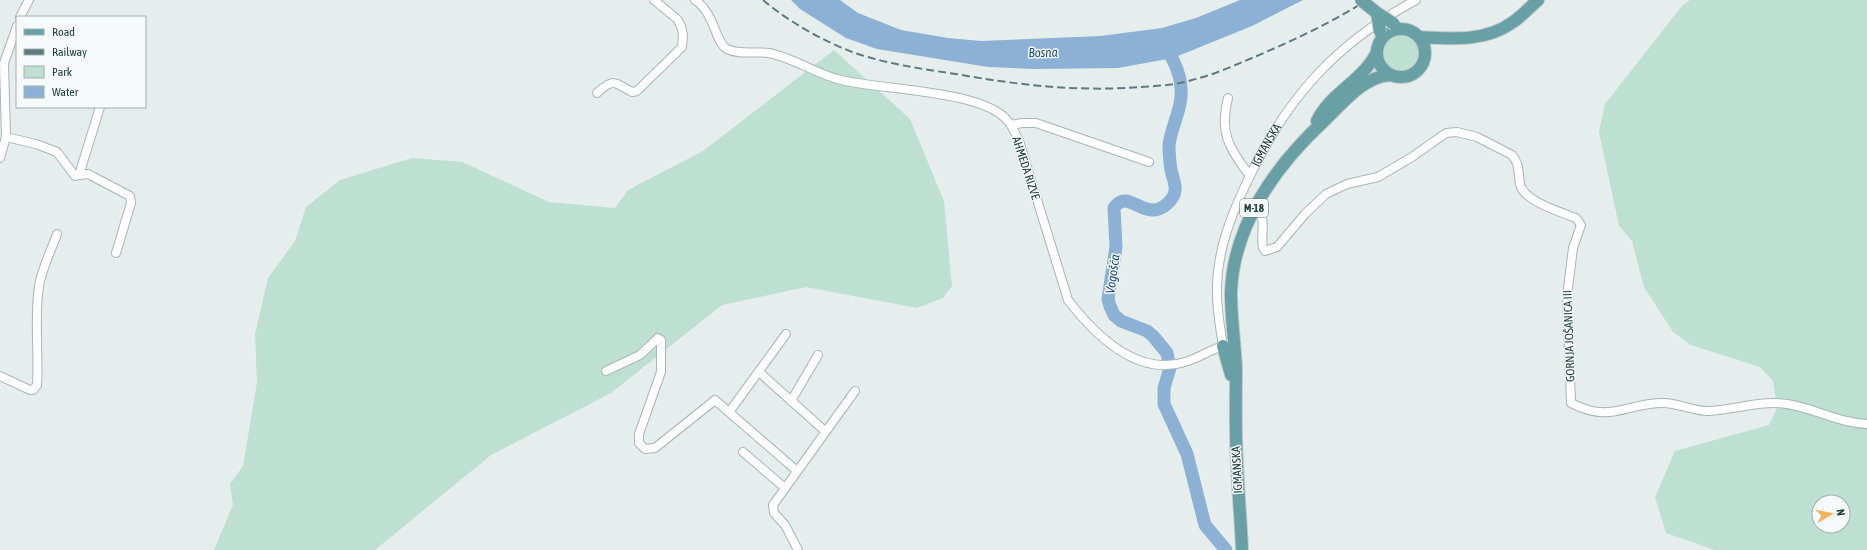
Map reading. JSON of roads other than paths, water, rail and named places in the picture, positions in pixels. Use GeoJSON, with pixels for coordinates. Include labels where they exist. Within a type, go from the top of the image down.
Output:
{"type":"FeatureCollection","features":[{"type":"Feature","properties":{"kind":"main road"},"geometry":{"type":"LineString","coordinates":[[1361,0],[1377,13],[1398,26]]}},
{"type":"Feature","properties":{"kind":"main road","name":"M-18"},"geometry":{"type":"LineString","coordinates":[[1313,131],[1325,108],[1332,99],[1369,67],[1379,42],[1389,32],[1398,26],[1415,33],[1420,37],[1451,39],[1484,35],[1502,29],[1513,22],[1538,0]]}},
{"type":"Feature","properties":{"kind":"main road"},"geometry":{"type":"LineString","coordinates":[[1377,13],[1380,66],[1390,75]]}},
{"type":"Feature","properties":{"kind":"main road"},"geometry":{"type":"LineString","coordinates":[[1420,37],[1423,43],[1425,56]]}},
{"type":"Feature","properties":{"kind":"main road","name":"M-18"},"geometry":{"type":"LineString","coordinates":[[1229,345],[1234,268],[1240,240],[1255,206],[1292,155],[1313,131],[1366,83],[1382,75],[1398,77],[1412,74],[1423,64],[1425,56],[1440,44],[1451,39]]}},
{"type":"Feature","properties":{"kind":"main road","name":"IGMANSKA"},"geometry":{"type":"LineString","coordinates":[[1229,345],[1236,390],[1237,464],[1242,550]]}},
{"type":"Feature","properties":{"kind":"street"},"geometry":{"type":"LineString","coordinates":[[21,16],[29,0]]}},
{"type":"Feature","properties":{"kind":"street"},"geometry":{"type":"LineString","coordinates":[[596,94],[607,84],[615,83],[621,84],[632,92],[637,91],[682,47],[683,35],[681,26],[676,19],[654,0]]}},
{"type":"Feature","properties":{"kind":"street","name":"AHMEDA RIZVE"},"geometry":{"type":"LineString","coordinates":[[695,0],[703,6],[711,18],[720,43],[727,50],[770,53],[830,78],[963,98],[985,105],[996,111],[1011,125],[1029,172],[1068,300],[1084,320],[1119,350],[1138,361],[1164,365],[1177,364],[1186,362],[1229,345]]}},
{"type":"Feature","properties":{"kind":"street","name":"IGMANSKA"},"geometry":{"type":"LineString","coordinates":[[1229,345],[1217,300],[1220,257],[1229,224],[1250,176],[1280,122],[1314,76],[1344,48],[1368,29],[1416,0]]}},
{"type":"Feature","properties":{"kind":"street"},"geometry":{"type":"LineString","coordinates":[[0,158],[6,137],[4,63],[16,29]]}},
{"type":"Feature","properties":{"kind":"street"},"geometry":{"type":"LineString","coordinates":[[1228,98],[1224,116],[1226,136],[1234,152],[1250,176]]}},
{"type":"Feature","properties":{"kind":"street"},"geometry":{"type":"LineString","coordinates":[[79,175],[100,108]]}},
{"type":"Feature","properties":{"kind":"street"},"geometry":{"type":"LineString","coordinates":[[1011,125],[1036,123],[1149,162]]}},
{"type":"Feature","properties":{"kind":"street","name":"GORNJA JOŠANICA III"},"geometry":{"type":"LineString","coordinates":[[1255,206],[1261,211],[1264,221],[1262,248],[1269,251],[1276,246],[1316,204],[1339,187],[1378,177],[1412,157],[1446,133],[1457,132],[1477,138],[1512,155],[1516,159],[1519,166],[1520,184],[1526,196],[1576,218],[1581,225],[1573,248],[1567,296],[1571,403],[1589,411],[1600,413],[1618,412],[1659,403],[1706,411],[1786,404],[1850,422],[1867,424]]}},
{"type":"Feature","properties":{"kind":"street"},"geometry":{"type":"LineString","coordinates":[[6,137],[36,144],[57,152],[75,176],[88,174],[130,196],[132,203],[116,253]]}},
{"type":"Feature","properties":{"kind":"street"},"geometry":{"type":"LineString","coordinates":[[0,376],[30,390],[36,388],[37,305],[45,264],[57,234]]}},
{"type":"Feature","properties":{"kind":"street"},"geometry":{"type":"LineString","coordinates":[[730,411],[786,334]]}},
{"type":"Feature","properties":{"kind":"street"},"geometry":{"type":"LineString","coordinates":[[606,370],[640,355],[658,338],[661,340],[661,372],[639,434],[639,443],[645,449],[655,448],[715,400],[730,411],[798,471]]}},
{"type":"Feature","properties":{"kind":"street"},"geometry":{"type":"LineString","coordinates":[[791,401],[818,355]]}},
{"type":"Feature","properties":{"kind":"street"},"geometry":{"type":"LineString","coordinates":[[759,372],[825,431]]}},
{"type":"Feature","properties":{"kind":"street"},"geometry":{"type":"LineString","coordinates":[[798,550],[785,525],[774,513],[772,509],[773,505],[855,391]]}},
{"type":"Feature","properties":{"kind":"street"},"geometry":{"type":"LineString","coordinates":[[743,452],[785,488]]}},
{"type":"Feature","properties":{"kind":"water","name":"Bosna"},"geometry":{"type":"Polygon","coordinates":[[[791,0],[840,0],[858,13],[901,30],[948,38],[981,41],[1100,36],[1162,28],[1196,18],[1240,0],[1303,0],[1252,26],[1173,58],[1118,68],[1033,69],[988,67],[877,49],[846,38],[800,9],[791,0]]]}},
{"type":"Feature","properties":{"kind":"waterway","name":"Vogošća"},"geometry":{"type":"LineString","coordinates":[[1163,43],[1175,64],[1181,88],[1179,110],[1169,145],[1175,191],[1172,199],[1160,209],[1152,210],[1126,201],[1120,202],[1114,208],[1116,247],[1108,299],[1114,315],[1121,321],[1147,331],[1167,353],[1170,368],[1164,388],[1164,404],[1187,454],[1205,525],[1226,550]]}},
{"type":"Feature","properties":{"kind":"railway"},"geometry":{"type":"LineString","coordinates":[[763,0],[784,16],[819,37],[855,53],[880,60],[917,68],[1002,81],[1095,89],[1167,85],[1208,76],[1267,52],[1325,24],[1367,0]]}}]}
